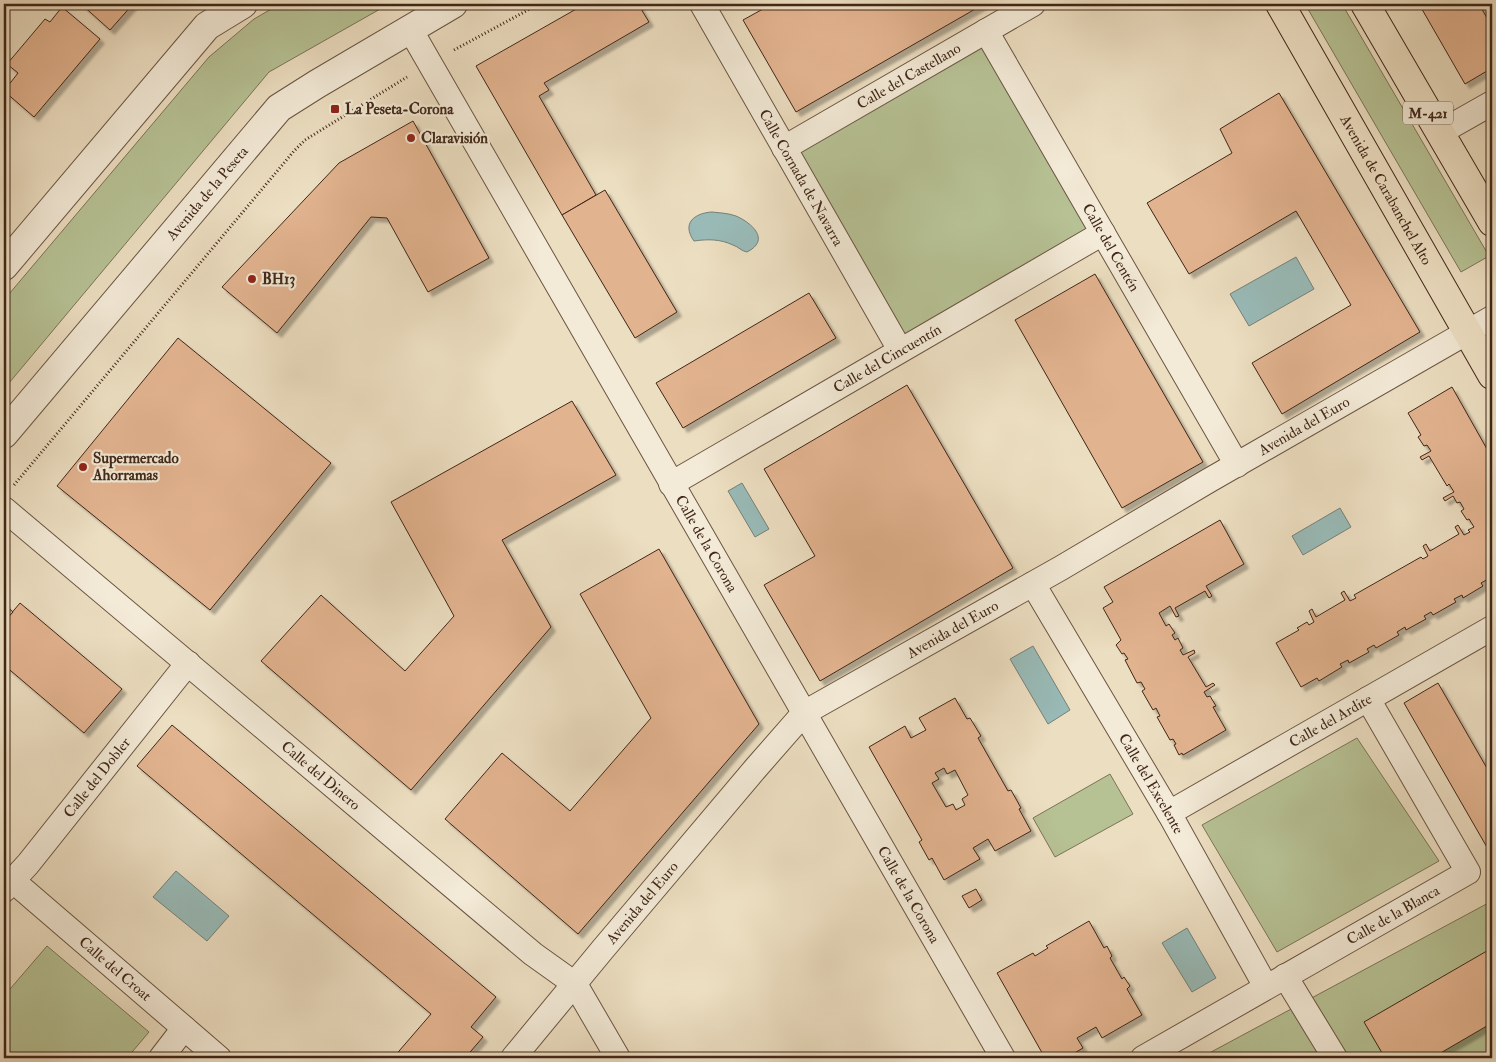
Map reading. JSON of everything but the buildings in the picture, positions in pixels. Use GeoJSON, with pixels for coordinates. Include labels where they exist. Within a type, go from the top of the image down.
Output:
{"type":"FeatureCollection","features":[{"type":"Feature","properties":{"kind":"main road","name":"Avenida de Carabanchel Alto"},"geometry":{"type":"LineString","coordinates":[[1280,4],[1492,375]]}},
{"type":"Feature","properties":{"kind":"main road","name":"M-421"},"geometry":{"type":"LineString","coordinates":[[1365,4],[1492,222]]}},
{"type":"Feature","properties":{"kind":"street"},"geometry":{"type":"LineString","coordinates":[[4,266],[207,26],[243,4]]}},
{"type":"Feature","properties":{"kind":"street","name":"Avenida de la Peseta"},"geometry":{"type":"LineString","coordinates":[[4,434],[279,108],[453,4]]}},
{"type":"Feature","properties":{"kind":"street","name":"Calle Cornada de Navarra"},"geometry":{"type":"LineString","coordinates":[[702,4],[900,350]]}},
{"type":"Feature","properties":{"kind":"street","name":"Calle del Castellano"},"geometry":{"type":"LineString","coordinates":[[784,148],[1033,4]]}},
{"type":"Feature","properties":{"kind":"street","name":"Calle de la Corona"},"geometry":{"type":"LineString","coordinates":[[410,29],[1003,1058]]}},
{"type":"Feature","properties":{"kind":"street","name":"Calle del Centén"},"geometry":{"type":"LineString","coordinates":[[986,31],[1237,465]]}},
{"type":"Feature","properties":{"kind":"street"},"geometry":{"type":"LineString","coordinates":[[1439,133],[1492,103]]}},
{"type":"Feature","properties":{"kind":"street","name":"Calle del Cincuentín"},"geometry":{"type":"LineString","coordinates":[[671,484],[1103,233]]}},
{"type":"Feature","properties":{"kind":"street","name":"Avenida del Euro"},"geometry":{"type":"LineString","coordinates":[[513,1058],[742,784],[804,713],[1033,584],[1492,318]]}},
{"type":"Feature","properties":{"kind":"street","name":"Calle del Dinero"},"geometry":{"type":"LineString","coordinates":[[4,509],[533,954],[575,984],[618,1058]]}},
{"type":"Feature","properties":{"kind":"street","name":"Calle del Excelente"},"geometry":{"type":"LineString","coordinates":[[1033,584],[1169,813],[1276,981],[1335,1058]]}},
{"type":"Feature","properties":{"kind":"street","name":"Calle del Ardite"},"geometry":{"type":"LineString","coordinates":[[1169,813],[1492,628]]}},
{"type":"Feature","properties":{"kind":"street","name":"Calle del Dobler"},"geometry":{"type":"LineString","coordinates":[[8,885],[28,864],[188,663]]}},
{"type":"Feature","properties":{"kind":"street","name":"Calle de la Blanca"},"geometry":{"type":"LineString","coordinates":[[1143,1058],[1468,872],[1368,699]]}},
{"type":"Feature","properties":{"kind":"street","name":"Calle del Croat"},"geometry":{"type":"LineString","coordinates":[[8,885],[219,1058]]}},
{"type":"Feature","properties":{"kind":"street"},"geometry":{"type":"LineString","coordinates":[[161,1058],[184,1028]]}},
{"type":"Feature","properties":{"kind":"path"},"geometry":{"type":"LineString","coordinates":[[449,52],[539,4]]}},
{"type":"Feature","properties":{"kind":"path"},"geometry":{"type":"LineString","coordinates":[[12,486],[294,150],[306,140],[408,76]]}},
{"type":"Feature","properties":{"kind":"green space"},"geometry":{"type":"Polygon","coordinates":[[[280,4],[389,4],[269,72],[4,389],[4,300],[209,57],[254,19],[280,4]]]}},
{"type":"Feature","properties":{"kind":"green space"},"geometry":{"type":"Polygon","coordinates":[[[1305,4],[1342,4],[1489,256],[1461,272],[1305,4]]]}},
{"type":"Feature","properties":{"kind":"green space"},"geometry":{"type":"Polygon","coordinates":[[[986,31],[1103,233],[900,350],[784,148],[986,31]]]}},
{"type":"Feature","properties":{"kind":"green space"},"geometry":{"type":"Polygon","coordinates":[[[1357,738],[1439,861],[1277,952],[1202,825],[1357,738]]]}},
{"type":"Feature","properties":{"kind":"green space"},"geometry":{"type":"Polygon","coordinates":[[[1110,774],[1133,814],[1055,857],[1033,818],[1110,774]]]}},
{"type":"Feature","properties":{"kind":"green space"},"geometry":{"type":"Polygon","coordinates":[[[1492,901],[1492,1058],[1200,1058],[1492,901]]]}},
{"type":"Feature","properties":{"kind":"green space"},"geometry":{"type":"Polygon","coordinates":[[[47,946],[149,1032],[127,1058],[4,1058],[4,996],[47,946]]]}},
{"type":"Feature","properties":{"kind":"water"},"geometry":{"type":"Polygon","coordinates":[[[712,212],[733,215],[742,219],[753,227],[758,237],[758,242],[747,252],[719,241],[694,241],[689,229],[692,220],[700,214],[712,212]]]}},
{"type":"Feature","properties":{"kind":"water"},"geometry":{"type":"Polygon","coordinates":[[[1296,257],[1314,289],[1249,326],[1230,294],[1296,257]]]}},
{"type":"Feature","properties":{"kind":"water"},"geometry":{"type":"Polygon","coordinates":[[[742,483],[769,529],[755,537],[728,491],[742,483]]]}},
{"type":"Feature","properties":{"kind":"water"},"geometry":{"type":"Polygon","coordinates":[[[1340,508],[1351,527],[1303,555],[1292,536],[1340,508]]]}},
{"type":"Feature","properties":{"kind":"water"},"geometry":{"type":"Polygon","coordinates":[[[1033,646],[1070,710],[1048,724],[1010,659],[1033,646]]]}},
{"type":"Feature","properties":{"kind":"water"},"geometry":{"type":"Polygon","coordinates":[[[176,871],[229,916],[207,941],[153,897],[176,871]]]}},
{"type":"Feature","properties":{"kind":"water"},"geometry":{"type":"Polygon","coordinates":[[[1187,928],[1216,978],[1192,992],[1162,943],[1187,928]]]}},
{"type":"Feature","properties":{"kind":"place","name":"La Peseta-Corona"},"geometry":{"type":"Point","coordinates":[335,109]}},
{"type":"Feature","properties":{"kind":"place","name":"Claravisión"},"geometry":{"type":"Point","coordinates":[411,138]}},
{"type":"Feature","properties":{"kind":"place","name":"BH13"},"geometry":{"type":"Point","coordinates":[252,279]}},
{"type":"Feature","properties":{"kind":"place","name":"Supermercado Ahorramas"},"geometry":{"type":"Point","coordinates":[83,467]}}]}
